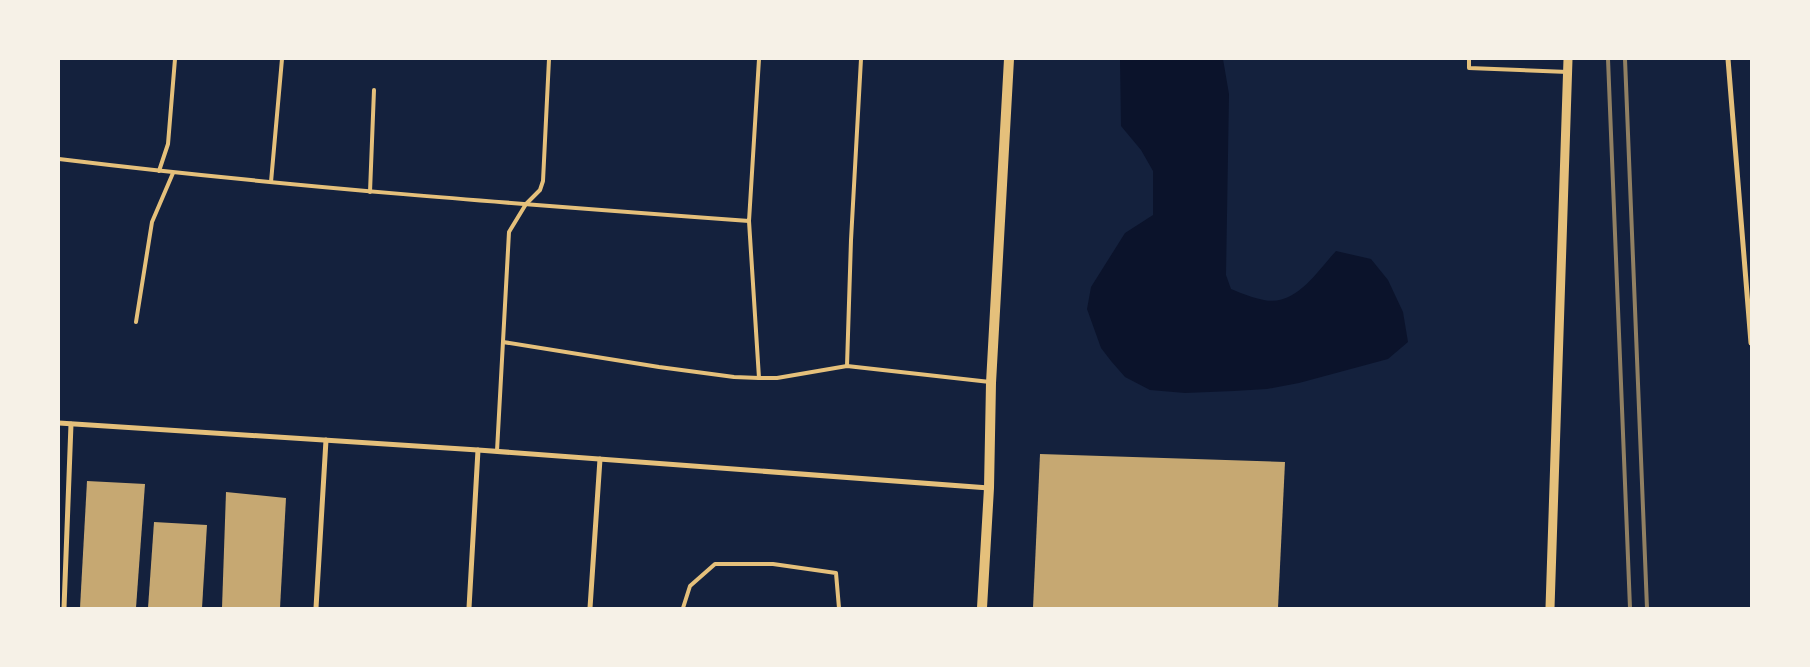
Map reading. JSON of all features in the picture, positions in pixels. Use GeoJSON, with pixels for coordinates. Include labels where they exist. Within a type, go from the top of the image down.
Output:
{"type":"FeatureCollection","features":[{"type":"Feature","properties":{"kind":"main road"},"geometry":{"type":"LineString","coordinates":[[982,608],[989,488],[991,382],[1010,59]]}},
{"type":"Feature","properties":{"kind":"street"},"geometry":{"type":"LineString","coordinates":[[1550,608],[1568,59]]}},
{"type":"Feature","properties":{"kind":"street"},"geometry":{"type":"LineString","coordinates":[[1728,59],[1751,343]]}},
{"type":"Feature","properties":{"kind":"street"},"geometry":{"type":"LineString","coordinates":[[59,424],[496,451],[989,488]]}},
{"type":"Feature","properties":{"kind":"street"},"geometry":{"type":"LineString","coordinates":[[64,608],[71,424]]}},
{"type":"Feature","properties":{"kind":"street"},"geometry":{"type":"LineString","coordinates":[[316,608],[326,440]]}},
{"type":"Feature","properties":{"kind":"street"},"geometry":{"type":"LineString","coordinates":[[469,608],[478,450]]}},
{"type":"Feature","properties":{"kind":"street"},"geometry":{"type":"LineString","coordinates":[[590,608],[600,459]]}},
{"type":"Feature","properties":{"kind":"lane"},"geometry":{"type":"LineString","coordinates":[[159,171],[168,144],[175,59]]}},
{"type":"Feature","properties":{"kind":"lane"},"geometry":{"type":"LineString","coordinates":[[271,182],[282,59]]}},
{"type":"Feature","properties":{"kind":"lane"},"geometry":{"type":"LineString","coordinates":[[496,451],[510,232],[526,204],[540,190],[543,181],[549,59]]}},
{"type":"Feature","properties":{"kind":"lane"},"geometry":{"type":"LineString","coordinates":[[759,59],[749,221],[759,378]]}},
{"type":"Feature","properties":{"kind":"lane"},"geometry":{"type":"LineString","coordinates":[[848,366],[851,240],[861,59]]}},
{"type":"Feature","properties":{"kind":"lane"},"geometry":{"type":"LineString","coordinates":[[1469,59],[1469,68],[1568,72]]}},
{"type":"Feature","properties":{"kind":"lane"},"geometry":{"type":"LineString","coordinates":[[370,192],[374,90]]}},
{"type":"Feature","properties":{"kind":"lane"},"geometry":{"type":"LineString","coordinates":[[59,159],[370,192],[749,221]]}},
{"type":"Feature","properties":{"kind":"lane"},"geometry":{"type":"LineString","coordinates":[[136,322],[152,222],[173,172]]}},
{"type":"Feature","properties":{"kind":"lane"},"geometry":{"type":"LineString","coordinates":[[503,342],[734,377],[777,378],[848,366],[991,382]]}},
{"type":"Feature","properties":{"kind":"lane"},"geometry":{"type":"LineString","coordinates":[[683,608],[690,586],[715,564],[773,564],[836,573],[840,608]]}},
{"type":"Feature","properties":{"kind":"water"},"geometry":{"type":"Polygon","coordinates":[[[1120,59],[1223,59],[1229,94],[1226,275],[1231,289],[1260,299],[1276,301],[1296,293],[1314,277],[1336,251],[1371,259],[1388,280],[1403,312],[1408,342],[1388,359],[1299,383],[1267,389],[1185,393],[1150,390],[1125,377],[1101,348],[1087,309],[1091,287],[1125,233],[1153,215],[1153,171],[1141,150],[1121,126],[1120,59]]]}},
{"type":"Feature","properties":{"kind":"building"},"geometry":{"type":"Polygon","coordinates":[[[1040,454],[1285,462],[1278,608],[1033,608],[1040,454]]]}},
{"type":"Feature","properties":{"kind":"building"},"geometry":{"type":"Polygon","coordinates":[[[87,481],[145,484],[136,608],[80,608],[87,481]]]}},
{"type":"Feature","properties":{"kind":"building"},"geometry":{"type":"Polygon","coordinates":[[[226,492],[286,498],[280,608],[222,608],[226,492]]]}},
{"type":"Feature","properties":{"kind":"building"},"geometry":{"type":"Polygon","coordinates":[[[154,522],[207,525],[202,608],[148,608],[154,522]]]}},
{"type":"Feature","properties":{"kind":"railway"},"geometry":{"type":"LineString","coordinates":[[1608,59],[1630,608]]}},
{"type":"Feature","properties":{"kind":"railway"},"geometry":{"type":"LineString","coordinates":[[1625,59],[1647,608]]}}]}
